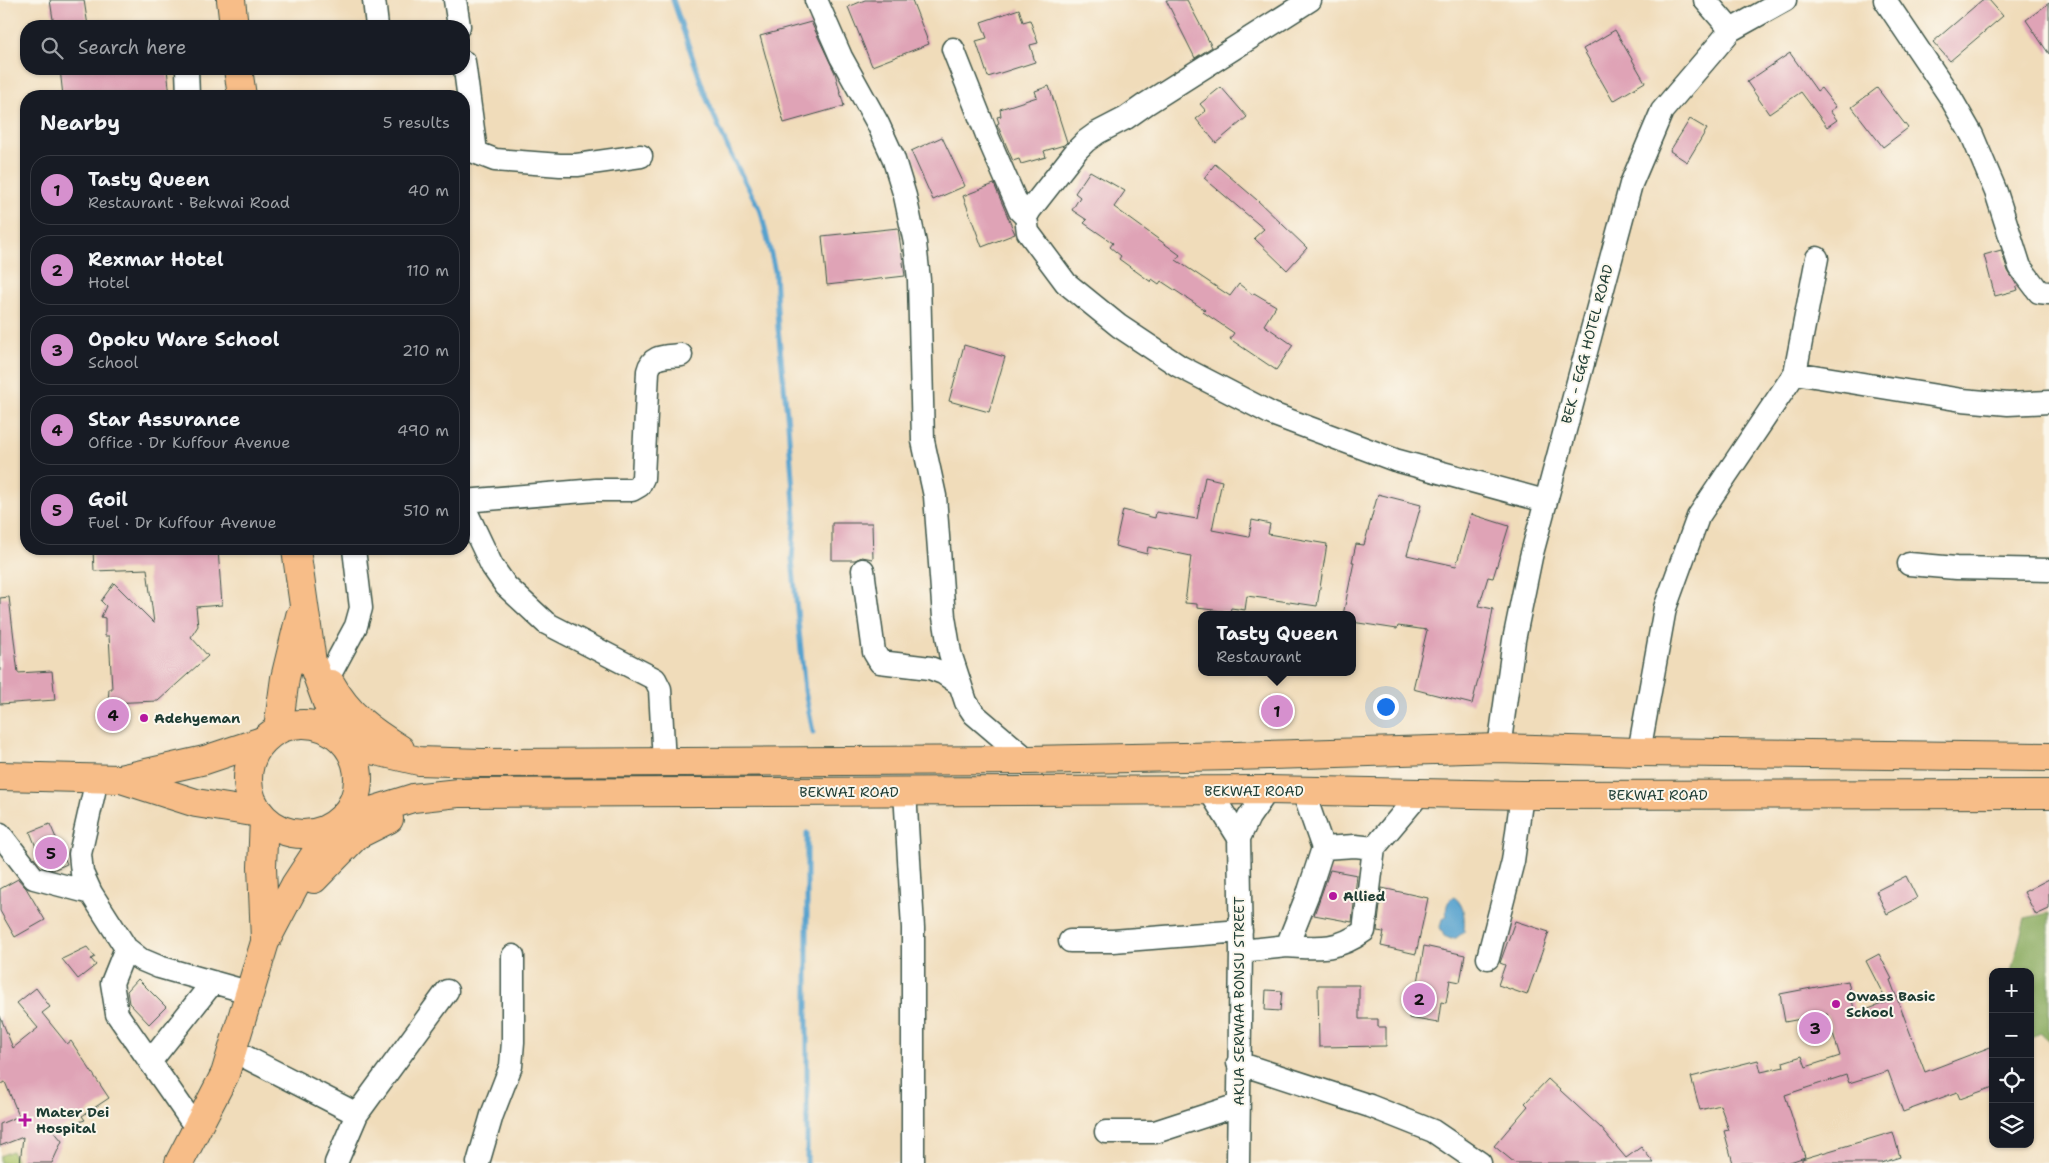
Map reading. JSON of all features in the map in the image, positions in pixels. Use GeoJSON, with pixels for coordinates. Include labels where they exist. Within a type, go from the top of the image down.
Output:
{"type":"FeatureCollection","features":[{"type":"Feature","properties":{"kind":"main road"},"geometry":{"type":"LineString","coordinates":[[231,0],[233,20]]}},
{"type":"Feature","properties":{"kind":"main road"},"geometry":{"type":"LineString","coordinates":[[179,1163],[225,1074],[248,992],[271,931],[295,885],[337,822],[350,808],[357,792],[358,775],[355,759],[343,741],[312,662],[297,555]]}},
{"type":"Feature","properties":{"kind":"main road"},"geometry":{"type":"LineString","coordinates":[[304,612],[328,678],[349,711],[375,734],[419,761]]}},
{"type":"Feature","properties":{"kind":"main road"},"geometry":{"type":"LineString","coordinates":[[304,612],[270,735],[254,753],[249,768],[248,784],[252,799],[262,815],[280,829],[298,834],[318,832],[337,822],[413,798],[458,793]]}},
{"type":"Feature","properties":{"kind":"main road"},"geometry":{"type":"LineString","coordinates":[[0,776],[108,779],[205,760],[299,723],[321,726],[343,741],[419,761],[482,763],[1028,760],[1499,748],[1640,752],[2049,757]]}},
{"type":"Feature","properties":{"kind":"main road"},"geometry":{"type":"LineString","coordinates":[[1688,752],[1688,794]]}},
{"type":"Feature","properties":{"kind":"main road"},"geometry":{"type":"LineString","coordinates":[[108,779],[196,803],[262,815]]}},
{"type":"Feature","properties":{"kind":"main road","name":"BEKWAI ROAD"},"geometry":{"type":"LineString","coordinates":[[458,793],[1268,790],[1522,795],[2049,794]]}},
{"type":"Feature","properties":{"kind":"main road"},"geometry":{"type":"LineString","coordinates":[[271,931],[357,835],[382,822],[458,793]]}},
{"type":"Feature","properties":{"kind":"main road"},"geometry":{"type":"LineString","coordinates":[[262,815],[262,867],[271,931]]}},
{"type":"Feature","properties":{"kind":"street"},"geometry":{"type":"LineString","coordinates":[[374,0],[376,20]]}},
{"type":"Feature","properties":{"kind":"street"},"geometry":{"type":"LineString","coordinates":[[456,0],[458,20]]}},
{"type":"Feature","properties":{"kind":"street"},"geometry":{"type":"LineString","coordinates":[[816,0],[841,57],[878,124],[893,157],[906,196],[916,243],[919,280],[923,441],[935,496],[944,617],[950,653],[966,702],[974,714],[1028,760]]}},
{"type":"Feature","properties":{"kind":"street"},"geometry":{"type":"LineString","coordinates":[[1310,0],[1126,118],[1086,141],[1026,218],[1026,225],[1031,239],[1066,283],[1120,326],[1179,366],[1272,414],[1395,460],[1545,501]]}},
{"type":"Feature","properties":{"kind":"street"},"geometry":{"type":"LineString","coordinates":[[1706,0],[1731,30]]}},
{"type":"Feature","properties":{"kind":"street","name":"BEK - EGG HOTEL ROAD"},"geometry":{"type":"LineString","coordinates":[[1499,748],[1514,640],[1531,557],[1631,184],[1662,111],[1731,30],[1785,0]]}},
{"type":"Feature","properties":{"kind":"street"},"geometry":{"type":"LineString","coordinates":[[1885,0],[1949,95],[1972,136],[1996,192],[2020,267],[2039,292],[2049,293]]}},
{"type":"Feature","properties":{"kind":"street"},"geometry":{"type":"LineString","coordinates":[[953,49],[989,140],[1020,211],[1026,218]]}},
{"type":"Feature","properties":{"kind":"street"},"geometry":{"type":"LineString","coordinates":[[187,75],[188,90]]}},
{"type":"Feature","properties":{"kind":"street"},"geometry":{"type":"LineString","coordinates":[[465,75],[466,90]]}},
{"type":"Feature","properties":{"kind":"street"},"geometry":{"type":"LineString","coordinates":[[470,150],[496,160],[560,166],[641,156]]}},
{"type":"Feature","properties":{"kind":"street"},"geometry":{"type":"LineString","coordinates":[[1640,752],[1665,608],[1698,517],[1795,373],[1817,258]]}},
{"type":"Feature","properties":{"kind":"street"},"geometry":{"type":"LineString","coordinates":[[470,500],[596,490],[632,490],[639,486],[643,478],[650,363],[655,359],[681,355]]}},
{"type":"Feature","properties":{"kind":"street"},"geometry":{"type":"LineString","coordinates":[[1795,373],[1962,400],[2008,404],[2049,402]]}},
{"type":"Feature","properties":{"kind":"street"},"geometry":{"type":"LineString","coordinates":[[470,519],[499,578],[546,622],[655,679],[660,689],[664,763]]}},
{"type":"Feature","properties":{"kind":"street"},"geometry":{"type":"LineString","coordinates":[[328,678],[356,626],[362,608],[355,555]]}},
{"type":"Feature","properties":{"kind":"street"},"geometry":{"type":"LineString","coordinates":[[1909,564],[1956,568],[2049,570]]}},
{"type":"Feature","properties":{"kind":"street"},"geometry":{"type":"LineString","coordinates":[[863,570],[874,652],[880,662],[930,668],[943,673],[959,684]]}},
{"type":"Feature","properties":{"kind":"street"},"geometry":{"type":"LineString","coordinates":[[108,779],[80,854],[82,873],[91,893],[126,948],[140,958],[159,967],[248,992]]}},
{"type":"Feature","properties":{"kind":"street"},"geometry":{"type":"LineString","coordinates":[[1209,790],[1239,838]]}},
{"type":"Feature","properties":{"kind":"street"},"geometry":{"type":"LineString","coordinates":[[1239,838],[1249,817],[1268,790]]}},
{"type":"Feature","properties":{"kind":"street"},"geometry":{"type":"LineString","coordinates":[[1287,946],[1309,891],[1323,848],[1303,791]]}},
{"type":"Feature","properties":{"kind":"street"},"geometry":{"type":"LineString","coordinates":[[905,792],[912,928],[913,1163]]}},
{"type":"Feature","properties":{"kind":"street"},"geometry":{"type":"LineString","coordinates":[[1070,941],[1241,941],[1326,948],[1349,942],[1364,931],[1374,848],[1420,792]]}},
{"type":"Feature","properties":{"kind":"street"},"geometry":{"type":"LineString","coordinates":[[1488,958],[1513,861],[1522,795]]}},
{"type":"Feature","properties":{"kind":"street"},"geometry":{"type":"LineString","coordinates":[[0,834],[34,878],[91,893]]}},
{"type":"Feature","properties":{"kind":"street","name":"AKUA SERWAA BONSU STREET"},"geometry":{"type":"LineString","coordinates":[[1238,1163],[1241,941],[1239,838]]}},
{"type":"Feature","properties":{"kind":"street"},"geometry":{"type":"LineString","coordinates":[[1323,848],[1355,846],[1374,848]]}},
{"type":"Feature","properties":{"kind":"street"},"geometry":{"type":"LineString","coordinates":[[126,948],[112,983],[117,1014],[197,1129]]}},
{"type":"Feature","properties":{"kind":"street"},"geometry":{"type":"LineString","coordinates":[[478,1163],[492,1115],[510,1066],[513,1042],[513,956]]}},
{"type":"Feature","properties":{"kind":"street"},"geometry":{"type":"LineString","coordinates":[[150,1062],[213,982]]}},
{"type":"Feature","properties":{"kind":"street"},"geometry":{"type":"LineString","coordinates":[[336,1163],[357,1114],[447,991]]}},
{"type":"Feature","properties":{"kind":"street"},"geometry":{"type":"LineString","coordinates":[[232,1050],[357,1114]]}},
{"type":"Feature","properties":{"kind":"street"},"geometry":{"type":"LineString","coordinates":[[1238,1063],[1370,1106],[1433,1131],[1480,1163]]}},
{"type":"Feature","properties":{"kind":"street"},"geometry":{"type":"LineString","coordinates":[[1106,1132],[1155,1132],[1238,1105]]}},
{"type":"Feature","properties":{"kind":"green space"},"geometry":{"type":"Polygon","coordinates":[[[2049,913],[2049,1041],[2040,1033],[2034,1037],[2034,968],[2012,968],[2025,918],[2049,913]]]}},
{"type":"Feature","properties":{"kind":"green space"},"geometry":{"type":"Polygon","coordinates":[[[12,1151],[17,1163],[0,1163],[0,1156],[12,1151]]]}},
{"type":"Feature","properties":{"kind":"water"},"geometry":{"type":"Polygon","coordinates":[[[1454,897],[1462,908],[1464,932],[1451,939],[1444,936],[1440,927],[1442,920],[1447,916],[1446,908],[1448,902],[1454,897]]]}},
{"type":"Feature","properties":{"kind":"building"},"geometry":{"type":"Polygon","coordinates":[[[50,0],[84,0],[87,20],[53,20],[50,0]]]}},
{"type":"Feature","properties":{"kind":"building"},"geometry":{"type":"Polygon","coordinates":[[[865,0],[912,0],[929,44],[872,66],[848,7],[865,0]]]}},
{"type":"Feature","properties":{"kind":"building"},"geometry":{"type":"Polygon","coordinates":[[[1166,0],[1187,0],[1212,47],[1195,58],[1166,0]]]}},
{"type":"Feature","properties":{"kind":"building"},"geometry":{"type":"Polygon","coordinates":[[[1982,0],[1989,0],[2003,16],[1950,61],[1933,42],[1982,0]]]}},
{"type":"Feature","properties":{"kind":"building"},"geometry":{"type":"Polygon","coordinates":[[[2049,3],[2049,54],[2026,20],[2049,3]]]}},
{"type":"Feature","properties":{"kind":"building"},"geometry":{"type":"Polygon","coordinates":[[[1019,9],[1023,22],[1030,20],[1038,43],[1030,45],[1035,62],[988,77],[976,41],[987,38],[981,22],[1019,9]]]}},
{"type":"Feature","properties":{"kind":"building"},"geometry":{"type":"Polygon","coordinates":[[[811,22],[835,73],[844,106],[784,123],[760,36],[811,22]]]}},
{"type":"Feature","properties":{"kind":"building"},"geometry":{"type":"Polygon","coordinates":[[[1615,30],[1645,82],[1613,101],[1583,49],[1615,30]]]}},
{"type":"Feature","properties":{"kind":"building"},"geometry":{"type":"Polygon","coordinates":[[[1790,53],[1817,91],[1821,88],[1836,107],[1830,111],[1837,120],[1827,127],[1801,92],[1769,114],[1747,82],[1790,53]]]}},
{"type":"Feature","properties":{"kind":"building"},"geometry":{"type":"Polygon","coordinates":[[[61,75],[168,75],[169,90],[62,90],[61,75]]]}},
{"type":"Feature","properties":{"kind":"building"},"geometry":{"type":"Polygon","coordinates":[[[1049,86],[1067,142],[1064,145],[1044,151],[1046,157],[1021,164],[1019,159],[1013,161],[997,124],[999,123],[997,117],[1001,116],[1000,109],[1037,97],[1035,91],[1049,86]]]}},
{"type":"Feature","properties":{"kind":"building"},"geometry":{"type":"Polygon","coordinates":[[[1221,87],[1247,117],[1216,143],[1196,119],[1206,111],[1200,104],[1221,87]]]}},
{"type":"Feature","properties":{"kind":"building"},"geometry":{"type":"Polygon","coordinates":[[[1877,88],[1908,128],[1883,147],[1852,107],[1877,88]]]}},
{"type":"Feature","properties":{"kind":"building"},"geometry":{"type":"Polygon","coordinates":[[[1690,119],[1707,129],[1687,162],[1670,151],[1690,119]]]}},
{"type":"Feature","properties":{"kind":"building"},"geometry":{"type":"Polygon","coordinates":[[[942,137],[965,186],[933,200],[911,151],[942,137]]]}},
{"type":"Feature","properties":{"kind":"building"},"geometry":{"type":"Polygon","coordinates":[[[1215,164],[1257,200],[1307,248],[1287,270],[1254,238],[1264,229],[1204,178],[1215,164]]]}},
{"type":"Feature","properties":{"kind":"building"},"geometry":{"type":"Polygon","coordinates":[[[1090,171],[1125,191],[1114,207],[1180,255],[1176,260],[1230,296],[1239,284],[1253,295],[1254,293],[1276,306],[1264,325],[1293,345],[1276,370],[1230,339],[1234,333],[1203,312],[1205,310],[1161,281],[1159,284],[1152,279],[1151,282],[1119,259],[1121,256],[1110,247],[1113,243],[1084,223],[1087,220],[1072,210],[1080,197],[1075,193],[1090,171]]]}},
{"type":"Feature","properties":{"kind":"building"},"geometry":{"type":"Polygon","coordinates":[[[994,184],[1015,234],[982,247],[963,196],[994,184]]]}},
{"type":"Feature","properties":{"kind":"building"},"geometry":{"type":"Polygon","coordinates":[[[898,228],[905,276],[827,285],[822,236],[898,228]]]}},
{"type":"Feature","properties":{"kind":"building"},"geometry":{"type":"Polygon","coordinates":[[[2001,250],[2008,271],[2018,290],[1995,296],[1984,255],[2001,250]]]}},
{"type":"Feature","properties":{"kind":"building"},"geometry":{"type":"Polygon","coordinates":[[[964,345],[1005,357],[989,412],[949,401],[964,345]]]}},
{"type":"Feature","properties":{"kind":"building"},"geometry":{"type":"Polygon","coordinates":[[[1205,477],[1222,481],[1212,530],[1249,537],[1252,520],[1270,524],[1268,534],[1327,544],[1317,606],[1247,596],[1245,610],[1231,608],[1230,611],[1222,611],[1197,608],[1197,604],[1185,603],[1191,556],[1148,547],[1147,554],[1115,546],[1123,510],[1155,518],[1156,512],[1197,519],[1205,477]]]}},
{"type":"Feature","properties":{"kind":"building"},"geometry":{"type":"Polygon","coordinates":[[[1378,494],[1421,505],[1407,555],[1456,566],[1471,514],[1509,526],[1493,578],[1488,577],[1479,606],[1493,609],[1486,648],[1472,704],[1413,689],[1427,630],[1398,626],[1397,629],[1356,623],[1356,611],[1344,611],[1356,544],[1364,545],[1378,494]]]}},
{"type":"Feature","properties":{"kind":"building"},"geometry":{"type":"Polygon","coordinates":[[[832,523],[872,523],[873,559],[862,557],[855,560],[832,560],[832,523]]]}},
{"type":"Feature","properties":{"kind":"building"},"geometry":{"type":"Polygon","coordinates":[[[93,555],[218,555],[222,605],[196,607],[198,626],[191,637],[208,656],[158,701],[108,703],[109,689],[112,689],[109,636],[105,636],[105,618],[101,617],[106,606],[101,601],[114,583],[154,623],[147,569],[94,571],[93,555]]]}},
{"type":"Feature","properties":{"kind":"building"},"geometry":{"type":"Polygon","coordinates":[[[9,597],[18,673],[52,671],[55,700],[0,704],[0,598],[9,597]]]}},
{"type":"Feature","properties":{"kind":"building"},"geometry":{"type":"Polygon","coordinates":[[[50,824],[67,864],[53,870],[44,867],[30,832],[50,824]]]}},
{"type":"Feature","properties":{"kind":"building"},"geometry":{"type":"Polygon","coordinates":[[[1330,870],[1357,875],[1352,922],[1314,915],[1330,870]]]}},
{"type":"Feature","properties":{"kind":"building"},"geometry":{"type":"Polygon","coordinates":[[[1906,876],[1917,898],[1887,914],[1876,891],[1906,876]]]}},
{"type":"Feature","properties":{"kind":"building"},"geometry":{"type":"Polygon","coordinates":[[[18,879],[26,888],[45,920],[15,937],[0,911],[0,889],[18,879]]]}},
{"type":"Feature","properties":{"kind":"building"},"geometry":{"type":"Polygon","coordinates":[[[2049,879],[2049,909],[2036,915],[2024,892],[2049,879]]]}},
{"type":"Feature","properties":{"kind":"building"},"geometry":{"type":"Polygon","coordinates":[[[1382,888],[1428,898],[1416,954],[1381,946],[1384,932],[1377,931],[1382,888]]]}},
{"type":"Feature","properties":{"kind":"building"},"geometry":{"type":"Polygon","coordinates":[[[1515,921],[1549,932],[1527,995],[1498,985],[1505,965],[1500,963],[1515,921]]]}},
{"type":"Feature","properties":{"kind":"building"},"geometry":{"type":"Polygon","coordinates":[[[1424,946],[1465,955],[1460,982],[1450,980],[1446,1003],[1441,1002],[1438,1023],[1409,1018],[1412,1000],[1415,1001],[1424,946]]]}},
{"type":"Feature","properties":{"kind":"building"},"geometry":{"type":"Polygon","coordinates":[[[87,947],[95,957],[91,959],[96,965],[78,979],[62,959],[87,947]]]}},
{"type":"Feature","properties":{"kind":"building"},"geometry":{"type":"Polygon","coordinates":[[[1879,954],[1892,979],[1890,980],[1925,1072],[1989,1048],[1989,1088],[1960,1099],[1957,1092],[1903,1112],[1888,1071],[1849,1083],[1846,1075],[1785,1095],[1805,1157],[1787,1163],[1733,1163],[1724,1131],[1729,1130],[1720,1105],[1700,1110],[1691,1077],[1758,1060],[1761,1072],[1784,1067],[1783,1062],[1802,1056],[1806,1067],[1840,1056],[1827,1014],[1785,1022],[1780,994],[1848,981],[1855,1014],[1887,1002],[1866,961],[1879,954]]]}},
{"type":"Feature","properties":{"kind":"building"},"geometry":{"type":"Polygon","coordinates":[[[138,979],[166,1007],[149,1024],[129,1003],[127,991],[138,979]]]}},
{"type":"Feature","properties":{"kind":"building"},"geometry":{"type":"Polygon","coordinates":[[[1318,985],[1359,985],[1359,1019],[1378,1019],[1378,1027],[1386,1027],[1386,1046],[1319,1047],[1318,985]]]}},
{"type":"Feature","properties":{"kind":"building"},"geometry":{"type":"Polygon","coordinates":[[[36,988],[50,1007],[42,1013],[67,1044],[71,1041],[109,1098],[82,1116],[85,1120],[53,1130],[62,1141],[52,1163],[20,1163],[23,1137],[0,1146],[0,1124],[19,1116],[5,1082],[0,1084],[0,1016],[13,1048],[38,1028],[17,1003],[36,988]]]}},
{"type":"Feature","properties":{"kind":"building"},"geometry":{"type":"Polygon","coordinates":[[[1266,990],[1282,991],[1280,1011],[1265,1010],[1266,990]]]}},
{"type":"Feature","properties":{"kind":"building"},"geometry":{"type":"Polygon","coordinates":[[[1548,1079],[1601,1128],[1626,1158],[1641,1147],[1654,1163],[1515,1163],[1494,1146],[1528,1106],[1525,1103],[1548,1079]]]}},
{"type":"Feature","properties":{"kind":"building"},"geometry":{"type":"Polygon","coordinates":[[[1893,1132],[1900,1157],[1881,1163],[1802,1163],[1802,1159],[1893,1132]]]}},
{"type":"Feature","properties":{"kind":"waterway"},"geometry":{"type":"LineString","coordinates":[[673,0],[706,97],[730,153],[761,212],[775,271],[778,328],[795,517],[792,559],[805,691],[813,732]]}},
{"type":"Feature","properties":{"kind":"waterway"},"geometry":{"type":"LineString","coordinates":[[807,833],[807,1163]]}},
{"type":"Feature","properties":{"kind":"place","name":"Tasty Queen"},"geometry":{"type":"Point","coordinates":[1277,711]}},
{"type":"Feature","properties":{"kind":"place","name":"Star Assurance"},"geometry":{"type":"Point","coordinates":[113,715]}},
{"type":"Feature","properties":{"kind":"place","name":"Adehyeman"},"geometry":{"type":"Point","coordinates":[144,718]}},
{"type":"Feature","properties":{"kind":"place","name":"Goil"},"geometry":{"type":"Point","coordinates":[51,853]}},
{"type":"Feature","properties":{"kind":"place","name":"Allied"},"geometry":{"type":"Point","coordinates":[1333,896]}},
{"type":"Feature","properties":{"kind":"place","name":"Rexmar Hotel"},"geometry":{"type":"Point","coordinates":[1419,999]}},
{"type":"Feature","properties":{"kind":"place","name":"Owass Basic School"},"geometry":{"type":"Point","coordinates":[1836,1004]}},
{"type":"Feature","properties":{"kind":"place","name":"Opoku Ware School"},"geometry":{"type":"Point","coordinates":[1815,1028]}},
{"type":"Feature","properties":{"kind":"place","name":"Mater Dei Hospital"},"geometry":{"type":"Point","coordinates":[25,1120]}}]}
